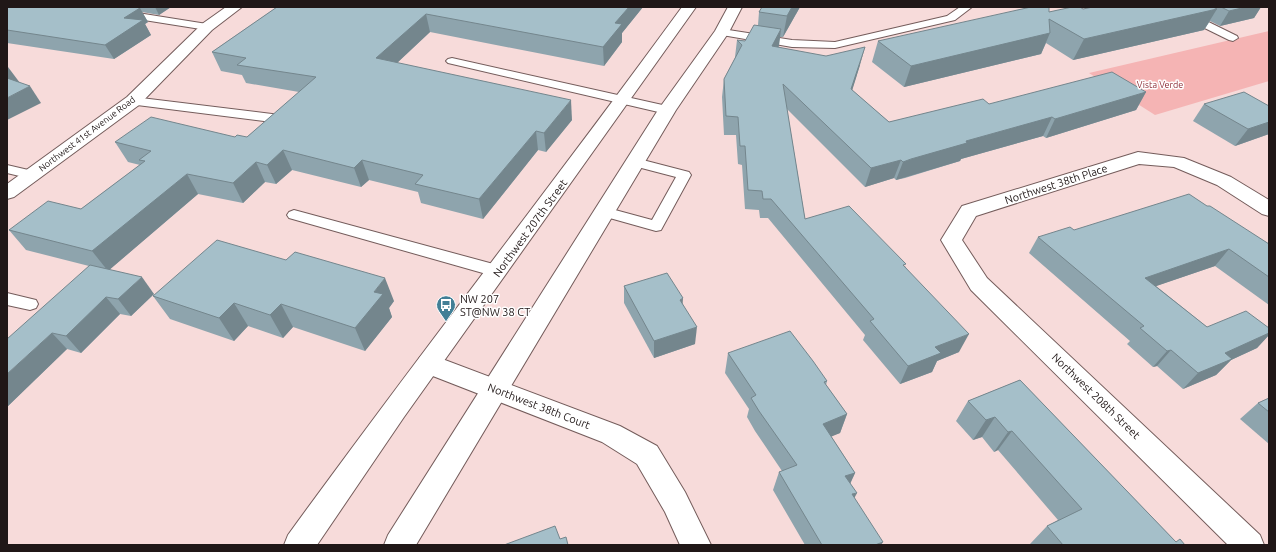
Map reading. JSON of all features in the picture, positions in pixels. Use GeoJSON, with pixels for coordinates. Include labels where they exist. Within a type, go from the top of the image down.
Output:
{"type":"FeatureCollection","features":[{"type":"Feature","properties":{"kind":"street","name":"Northwest 41st Avenue Road"},"geometry":{"type":"LineString","coordinates":[[7,193],[133,101],[207,27],[234,7]]}},
{"type":"Feature","properties":{"kind":"street","name":"Northwest 207th Street"},"geometry":{"type":"LineString","coordinates":[[299,545],[358,460],[623,100],[689,7]]}},
{"type":"Feature","properties":{"kind":"street"},"geometry":{"type":"LineString","coordinates":[[399,545],[667,110],[722,32],[735,7]]}},
{"type":"Feature","properties":{"kind":"street","name":"Northwest 38th Place"},"geometry":{"type":"LineString","coordinates":[[951,240],[969,211],[1138,158],[1177,162],[1224,181],[1269,209]]}},
{"type":"Feature","properties":{"kind":"street","name":"Northwest 208th Street"},"geometry":{"type":"LineString","coordinates":[[951,240],[980,284],[1249,545]]}},
{"type":"Feature","properties":{"kind":"street","name":"Northwest 38th Court"},"geometry":{"type":"LineString","coordinates":[[429,364],[611,434],[647,455],[675,502],[696,545]]}},
{"type":"Feature","properties":{"kind":"lane"},"geometry":{"type":"LineString","coordinates":[[81,7],[207,27]]}},
{"type":"Feature","properties":{"kind":"lane"},"geometry":{"type":"LineString","coordinates":[[722,32],[773,42],[819,45],[835,44],[951,18],[967,7]]}},
{"type":"Feature","properties":{"kind":"lane"},"geometry":{"type":"LineString","coordinates":[[1170,7],[1233,38]]}},
{"type":"Feature","properties":{"kind":"lane"},"geometry":{"type":"LineString","coordinates":[[452,61],[667,110]]}},
{"type":"Feature","properties":{"kind":"lane"},"geometry":{"type":"LineString","coordinates":[[133,101],[288,120]]}},
{"type":"Feature","properties":{"kind":"lane"},"geometry":{"type":"LineString","coordinates":[[604,212],[656,226],[684,175],[635,162]]}},
{"type":"Feature","properties":{"kind":"lane"},"geometry":{"type":"LineString","coordinates":[[7,169],[32,175]]}},
{"type":"Feature","properties":{"kind":"lane"},"geometry":{"type":"LineString","coordinates":[[294,215],[497,271]]}},
{"type":"Feature","properties":{"kind":"lane"},"geometry":{"type":"LineString","coordinates":[[7,299],[30,304]]}},
{"type":"Feature","properties":{"kind":"green space","name":"Vista Verde"},"geometry":{"type":"Polygon","coordinates":[[[1269,31],[1269,81],[1155,115],[1089,73],[1269,31]]]}},
{"type":"Feature","properties":{"kind":"building"},"geometry":{"type":"Polygon","coordinates":[[[7,7],[136,7],[140,8],[124,18],[143,20],[105,45],[7,30],[7,7]]]}},
{"type":"Feature","properties":{"kind":"building"},"geometry":{"type":"Polygon","coordinates":[[[277,7],[629,7],[615,23],[622,24],[603,47],[426,14],[376,58],[571,100],[544,133],[536,131],[479,199],[415,184],[423,175],[362,160],[354,168],[283,150],[267,165],[256,162],[233,183],[187,174],[92,251],[9,230],[48,201],[81,209],[145,161],[139,160],[151,151],[115,142],[151,117],[235,137],[237,135],[247,137],[316,77],[237,65],[246,58],[212,52],[277,7]]]}},
{"type":"Feature","properties":{"kind":"building"},"geometry":{"type":"Polygon","coordinates":[[[762,7],[792,7],[787,16],[759,12],[762,7]]]}},
{"type":"Feature","properties":{"kind":"building"},"geometry":{"type":"Polygon","coordinates":[[[1031,7],[1049,7],[1049,12],[1072,7],[1080,7],[1083,9],[1093,7],[1213,7],[1217,9],[1084,39],[1049,19],[1050,33],[911,66],[878,41],[1031,7]]]}},
{"type":"Feature","properties":{"kind":"building"},"geometry":{"type":"Polygon","coordinates":[[[1221,7],[1246,7],[1229,11],[1221,7]]]}},
{"type":"Feature","properties":{"kind":"building"},"geometry":{"type":"Polygon","coordinates":[[[754,25],[781,29],[772,46],[826,56],[865,47],[851,89],[889,122],[983,99],[989,104],[1112,72],[1146,92],[1055,119],[1052,117],[966,141],[967,143],[903,162],[901,160],[871,168],[783,84],[805,219],[849,206],[906,264],[903,265],[969,334],[935,347],[941,353],[908,366],[870,321],[874,319],[771,199],[763,199],[762,191],[748,190],[745,146],[740,146],[738,117],[726,116],[724,79],[742,45],[737,40],[745,41],[754,25]]]}},
{"type":"Feature","properties":{"kind":"building"},"geometry":{"type":"Polygon","coordinates":[[[7,78],[30,86],[7,98],[7,78]]]}},
{"type":"Feature","properties":{"kind":"building"},"geometry":{"type":"Polygon","coordinates":[[[1244,92],[1269,106],[1269,122],[1248,129],[1204,104],[1244,92]]]}},
{"type":"Feature","properties":{"kind":"building"},"geometry":{"type":"Polygon","coordinates":[[[1189,194],[1269,244],[1269,277],[1229,249],[1145,278],[1207,327],[1246,311],[1269,328],[1269,333],[1225,353],[1232,359],[1198,373],[1171,350],[1167,351],[1140,328],[1144,326],[1038,237],[1070,227],[1074,230],[1189,194]]]}},
{"type":"Feature","properties":{"kind":"building"},"geometry":{"type":"Polygon","coordinates":[[[217,240],[286,260],[295,252],[385,278],[374,292],[383,294],[355,328],[281,304],[270,315],[234,303],[219,318],[153,296],[217,240]]]}},
{"type":"Feature","properties":{"kind":"building"},"geometry":{"type":"Polygon","coordinates":[[[90,265],[142,277],[118,299],[106,297],[66,336],[52,333],[7,374],[7,339],[90,265]]]}},
{"type":"Feature","properties":{"kind":"building"},"geometry":{"type":"Polygon","coordinates":[[[667,273],[683,298],[680,300],[697,327],[654,341],[624,286],[667,273]]]}},
{"type":"Feature","properties":{"kind":"building"},"geometry":{"type":"Polygon","coordinates":[[[790,331],[827,381],[824,382],[847,414],[823,424],[855,473],[845,476],[857,493],[852,494],[883,542],[875,545],[822,545],[779,472],[797,465],[759,411],[751,398],[756,395],[728,353],[790,331]]]}},
{"type":"Feature","properties":{"kind":"building"},"geometry":{"type":"Polygon","coordinates":[[[1020,380],[1176,542],[1180,539],[1185,545],[1063,545],[1047,526],[1082,509],[1012,431],[1008,432],[995,417],[986,420],[968,401],[1020,380]]]}},
{"type":"Feature","properties":{"kind":"building"},"geometry":{"type":"Polygon","coordinates":[[[1269,398],[1269,412],[1258,403],[1269,398]]]}},
{"type":"Feature","properties":{"kind":"building"},"geometry":{"type":"Polygon","coordinates":[[[555,526],[560,539],[566,537],[568,545],[504,545],[555,526]]]}},
{"type":"Feature","properties":{"kind":"place","name":"NW 207 ST@NW 38 CT"},"geometry":{"type":"Point","coordinates":[446,322]}}]}
